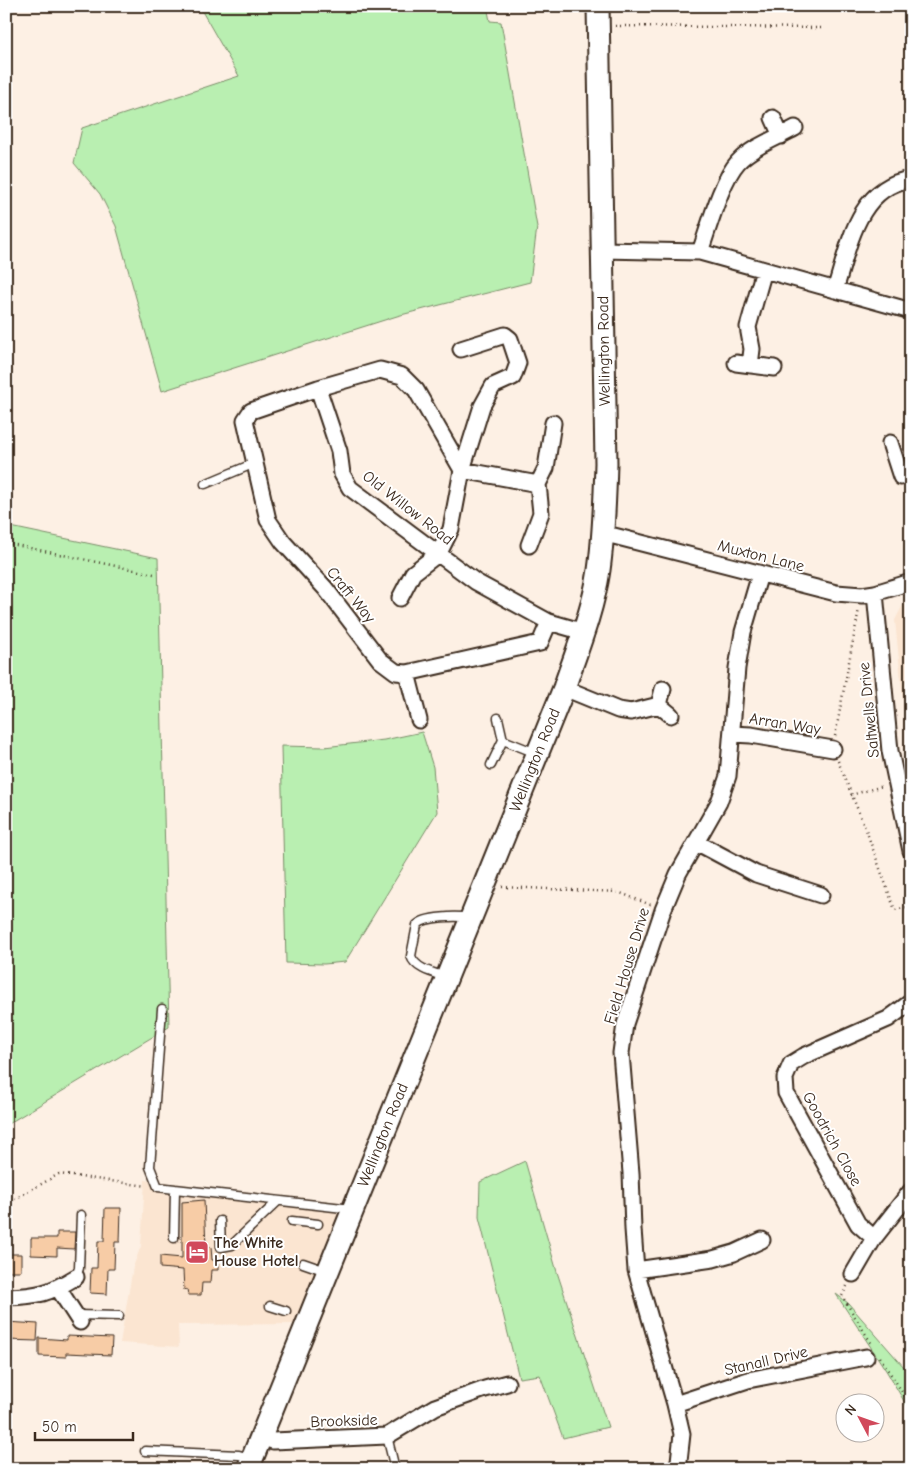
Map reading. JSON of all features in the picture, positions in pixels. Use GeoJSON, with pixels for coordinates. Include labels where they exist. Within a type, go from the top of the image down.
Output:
{"type":"FeatureCollection","features":[{"type":"Feature","properties":{"kind":"street","name":"Wellington Road"},"geometry":{"type":"LineString","coordinates":[[250,1463],[564,688],[584,632],[599,572],[603,536],[606,463],[599,16]]}},
{"type":"Feature","properties":{"kind":"street"},"geometry":{"type":"LineString","coordinates":[[773,118],[781,136]]}},
{"type":"Feature","properties":{"kind":"street"},"geometry":{"type":"LineString","coordinates":[[700,252],[724,184],[738,162],[752,151],[795,128]]}},
{"type":"Feature","properties":{"kind":"street"},"geometry":{"type":"LineString","coordinates":[[836,290],[856,222],[867,204],[880,191],[903,180],[911,179]]}},
{"type":"Feature","properties":{"kind":"street"},"geometry":{"type":"LineString","coordinates":[[602,250],[700,252],[911,311]]}},
{"type":"Feature","properties":{"kind":"street"},"geometry":{"type":"LineString","coordinates":[[764,270],[748,327],[752,349],[743,364],[774,368]]}},
{"type":"Feature","properties":{"kind":"street"},"geometry":{"type":"LineString","coordinates":[[400,598],[413,573],[439,553],[451,529],[462,470],[482,406],[493,386],[513,377],[518,362],[510,339],[505,334],[461,348]]}},
{"type":"Feature","properties":{"kind":"street"},"geometry":{"type":"LineString","coordinates":[[318,388],[380,370],[402,376],[416,390],[462,470],[538,484]]}},
{"type":"Feature","properties":{"kind":"street","name":"Craft Way"},"geometry":{"type":"LineString","coordinates":[[318,388],[251,411],[245,420],[268,520],[283,542],[325,588],[380,660],[396,672],[407,673]]}},
{"type":"Feature","properties":{"kind":"street","name":"Old Willow Road"},"geometry":{"type":"LineString","coordinates":[[318,388],[339,452],[342,474],[350,488],[476,582],[549,622]]}},
{"type":"Feature","properties":{"kind":"street"},"geometry":{"type":"LineString","coordinates":[[529,545],[541,513],[538,484],[546,468],[552,423]]}},
{"type":"Feature","properties":{"kind":"street"},"geometry":{"type":"LineString","coordinates":[[890,443],[904,459],[901,478]]}},
{"type":"Feature","properties":{"kind":"street","name":"Muxton Lane"},"geometry":{"type":"LineString","coordinates":[[603,536],[614,536],[836,593],[868,594],[911,582]]}},
{"type":"Feature","properties":{"kind":"street","name":"Field House Drive"},"geometry":{"type":"LineString","coordinates":[[675,1469],[679,1461],[682,1434],[636,1270],[622,1053],[625,1024],[663,910],[678,874],[719,802],[728,776],[737,668],[743,632],[760,574]]}},
{"type":"Feature","properties":{"kind":"street","name":"Saltwells Drive"},"geometry":{"type":"LineString","coordinates":[[868,594],[890,751],[911,851]]}},
{"type":"Feature","properties":{"kind":"street"},"geometry":{"type":"LineString","coordinates":[[419,720],[407,673],[540,643],[549,622],[584,632]]}},
{"type":"Feature","properties":{"kind":"street"},"geometry":{"type":"LineString","coordinates":[[564,688],[618,710],[631,712],[659,705]]}},
{"type":"Feature","properties":{"kind":"street"},"geometry":{"type":"LineString","coordinates":[[659,705],[663,689]]}},
{"type":"Feature","properties":{"kind":"street"},"geometry":{"type":"LineString","coordinates":[[659,705],[671,715]]}},
{"type":"Feature","properties":{"kind":"street","name":"Arran Way"},"geometry":{"type":"LineString","coordinates":[[732,734],[751,735],[833,749]]}},
{"type":"Feature","properties":{"kind":"street"},"geometry":{"type":"LineString","coordinates":[[696,842],[756,874],[821,895]]}},
{"type":"Feature","properties":{"kind":"street","name":"Goodrich Close"},"geometry":{"type":"LineString","coordinates":[[874,1238],[858,1224],[786,1093],[785,1078],[791,1064],[804,1056],[888,1019],[911,1002]]}},
{"type":"Feature","properties":{"kind":"street"},"geometry":{"type":"LineString","coordinates":[[853,1274],[874,1238],[911,1191]]}},
{"type":"Feature","properties":{"kind":"street"},"geometry":{"type":"LineString","coordinates":[[636,1270],[713,1259],[734,1253],[762,1240]]}},
{"type":"Feature","properties":{"kind":"street"},"geometry":{"type":"LineString","coordinates":[[6,1297],[35,1296],[58,1288],[76,1277]]}},
{"type":"Feature","properties":{"kind":"street"},"geometry":{"type":"LineString","coordinates":[[58,1288],[77,1319]]}},
{"type":"Feature","properties":{"kind":"street","name":"Stanall Drive"},"geometry":{"type":"LineString","coordinates":[[675,1404],[748,1380],[873,1353]]}},
{"type":"Feature","properties":{"kind":"street","name":"Brookside"},"geometry":{"type":"LineString","coordinates":[[260,1437],[273,1441],[388,1436],[434,1407],[485,1389],[507,1384]]}},
{"type":"Feature","properties":{"kind":"lane"},"geometry":{"type":"LineString","coordinates":[[205,484],[255,463]]}},
{"type":"Feature","properties":{"kind":"lane"},"geometry":{"type":"LineString","coordinates":[[491,765],[503,740],[498,718]]}},
{"type":"Feature","properties":{"kind":"lane"},"geometry":{"type":"LineString","coordinates":[[503,740],[538,754]]}},
{"type":"Feature","properties":{"kind":"lane"},"geometry":{"type":"LineString","coordinates":[[448,977],[431,972],[417,965],[413,960],[416,928],[419,922],[426,920],[460,916],[472,918]]}},
{"type":"Feature","properties":{"kind":"lane"},"geometry":{"type":"LineString","coordinates":[[162,1009],[150,1167],[158,1187],[353,1210]]}},
{"type":"Feature","properties":{"kind":"lane"},"geometry":{"type":"LineString","coordinates":[[174,1238],[175,1189]]}},
{"type":"Feature","properties":{"kind":"lane"},"geometry":{"type":"LineString","coordinates":[[220,1222],[221,1247],[232,1245],[278,1201]]}},
{"type":"Feature","properties":{"kind":"lane"},"geometry":{"type":"LineString","coordinates":[[76,1277],[79,1268],[81,1215]]}},
{"type":"Feature","properties":{"kind":"lane"},"geometry":{"type":"LineString","coordinates":[[292,1221],[318,1224]]}},
{"type":"Feature","properties":{"kind":"lane"},"geometry":{"type":"LineString","coordinates":[[303,1262],[327,1272]]}},
{"type":"Feature","properties":{"kind":"lane"},"geometry":{"type":"LineString","coordinates":[[270,1306],[286,1311]]}},
{"type":"Feature","properties":{"kind":"lane"},"geometry":{"type":"LineString","coordinates":[[77,1319],[118,1316]]}},
{"type":"Feature","properties":{"kind":"lane"},"geometry":{"type":"LineString","coordinates":[[388,1436],[395,1469]]}},
{"type":"Feature","properties":{"kind":"lane"},"geometry":{"type":"LineString","coordinates":[[145,1451],[239,1455],[250,1463]]}},
{"type":"Feature","properties":{"kind":"path"},"geometry":{"type":"LineString","coordinates":[[599,16],[824,28]]}},
{"type":"Feature","properties":{"kind":"path"},"geometry":{"type":"LineString","coordinates":[[6,542],[154,574]]}},
{"type":"Feature","properties":{"kind":"path"},"geometry":{"type":"LineString","coordinates":[[868,594],[833,749],[866,830],[895,910],[911,906]]}},
{"type":"Feature","properties":{"kind":"path"},"geometry":{"type":"LineString","coordinates":[[851,794],[896,782]]}},
{"type":"Feature","properties":{"kind":"path"},"geometry":{"type":"LineString","coordinates":[[485,885],[618,892],[663,910]]}},
{"type":"Feature","properties":{"kind":"path"},"geometry":{"type":"LineString","coordinates":[[6,1204],[59,1174],[158,1187]]}},
{"type":"Feature","properties":{"kind":"path"},"geometry":{"type":"LineString","coordinates":[[853,1274],[842,1296],[873,1353],[911,1406]]}},
{"type":"Feature","properties":{"kind":"shaded area"},"geometry":{"type":"Polygon","coordinates":[[[911,598],[911,712],[904,712],[895,620],[906,599],[911,598]]]}},
{"type":"Feature","properties":{"kind":"shaded area"},"geometry":{"type":"Polygon","coordinates":[[[145,1180],[346,1203],[296,1324],[178,1325],[179,1347],[120,1343],[133,1267],[141,1246],[145,1180]]]}},
{"type":"Feature","properties":{"kind":"green space"},"geometry":{"type":"Polygon","coordinates":[[[199,6],[487,6],[490,21],[501,22],[537,227],[530,282],[397,316],[162,391],[116,226],[100,194],[74,163],[82,128],[239,76],[199,6]]]}},
{"type":"Feature","properties":{"kind":"green space"},"geometry":{"type":"Polygon","coordinates":[[[6,526],[158,558],[169,1027],[6,1125],[6,526]]]}},
{"type":"Feature","properties":{"kind":"green space"},"geometry":{"type":"Polygon","coordinates":[[[422,732],[433,767],[437,812],[345,962],[324,964],[286,963],[281,746],[324,747],[384,740],[422,732]]]}},
{"type":"Feature","properties":{"kind":"green space"},"geometry":{"type":"Polygon","coordinates":[[[525,1161],[557,1272],[608,1427],[563,1438],[540,1375],[519,1378],[479,1217],[480,1182],[525,1161]]]}},
{"type":"Feature","properties":{"kind":"green space"},"geometry":{"type":"Polygon","coordinates":[[[836,1294],[848,1303],[911,1375],[911,1413],[887,1372],[836,1294]]]}},
{"type":"Feature","properties":{"kind":"building","name":"The White House Hotel"},"geometry":{"type":"Polygon","coordinates":[[[204,1200],[206,1247],[211,1247],[212,1260],[218,1260],[218,1270],[211,1270],[210,1283],[202,1283],[201,1295],[188,1295],[187,1289],[184,1290],[183,1270],[160,1268],[160,1256],[182,1258],[182,1202],[204,1200]]]}},
{"type":"Feature","properties":{"kind":"building"},"geometry":{"type":"Polygon","coordinates":[[[105,1208],[121,1208],[120,1242],[115,1242],[114,1269],[108,1269],[107,1294],[90,1293],[91,1268],[97,1268],[98,1241],[104,1241],[105,1208]]]}},
{"type":"Feature","properties":{"kind":"building"},"geometry":{"type":"Polygon","coordinates":[[[57,1232],[75,1232],[74,1249],[57,1248],[57,1256],[31,1255],[31,1238],[57,1238],[57,1232]]]}},
{"type":"Feature","properties":{"kind":"building"},"geometry":{"type":"Polygon","coordinates":[[[6,1254],[21,1254],[21,1271],[6,1271],[6,1254]]]}},
{"type":"Feature","properties":{"kind":"building"},"geometry":{"type":"Polygon","coordinates":[[[6,1322],[38,1324],[37,1341],[6,1340],[6,1322]]]}},
{"type":"Feature","properties":{"kind":"building"},"geometry":{"type":"Polygon","coordinates":[[[67,1336],[112,1338],[111,1355],[66,1353],[66,1357],[39,1356],[39,1338],[67,1340],[67,1336]]]}},
{"type":"Feature","properties":{"kind":"place","name":"The White House Hotel"},"geometry":{"type":"Point","coordinates":[197,1252]}}]}
